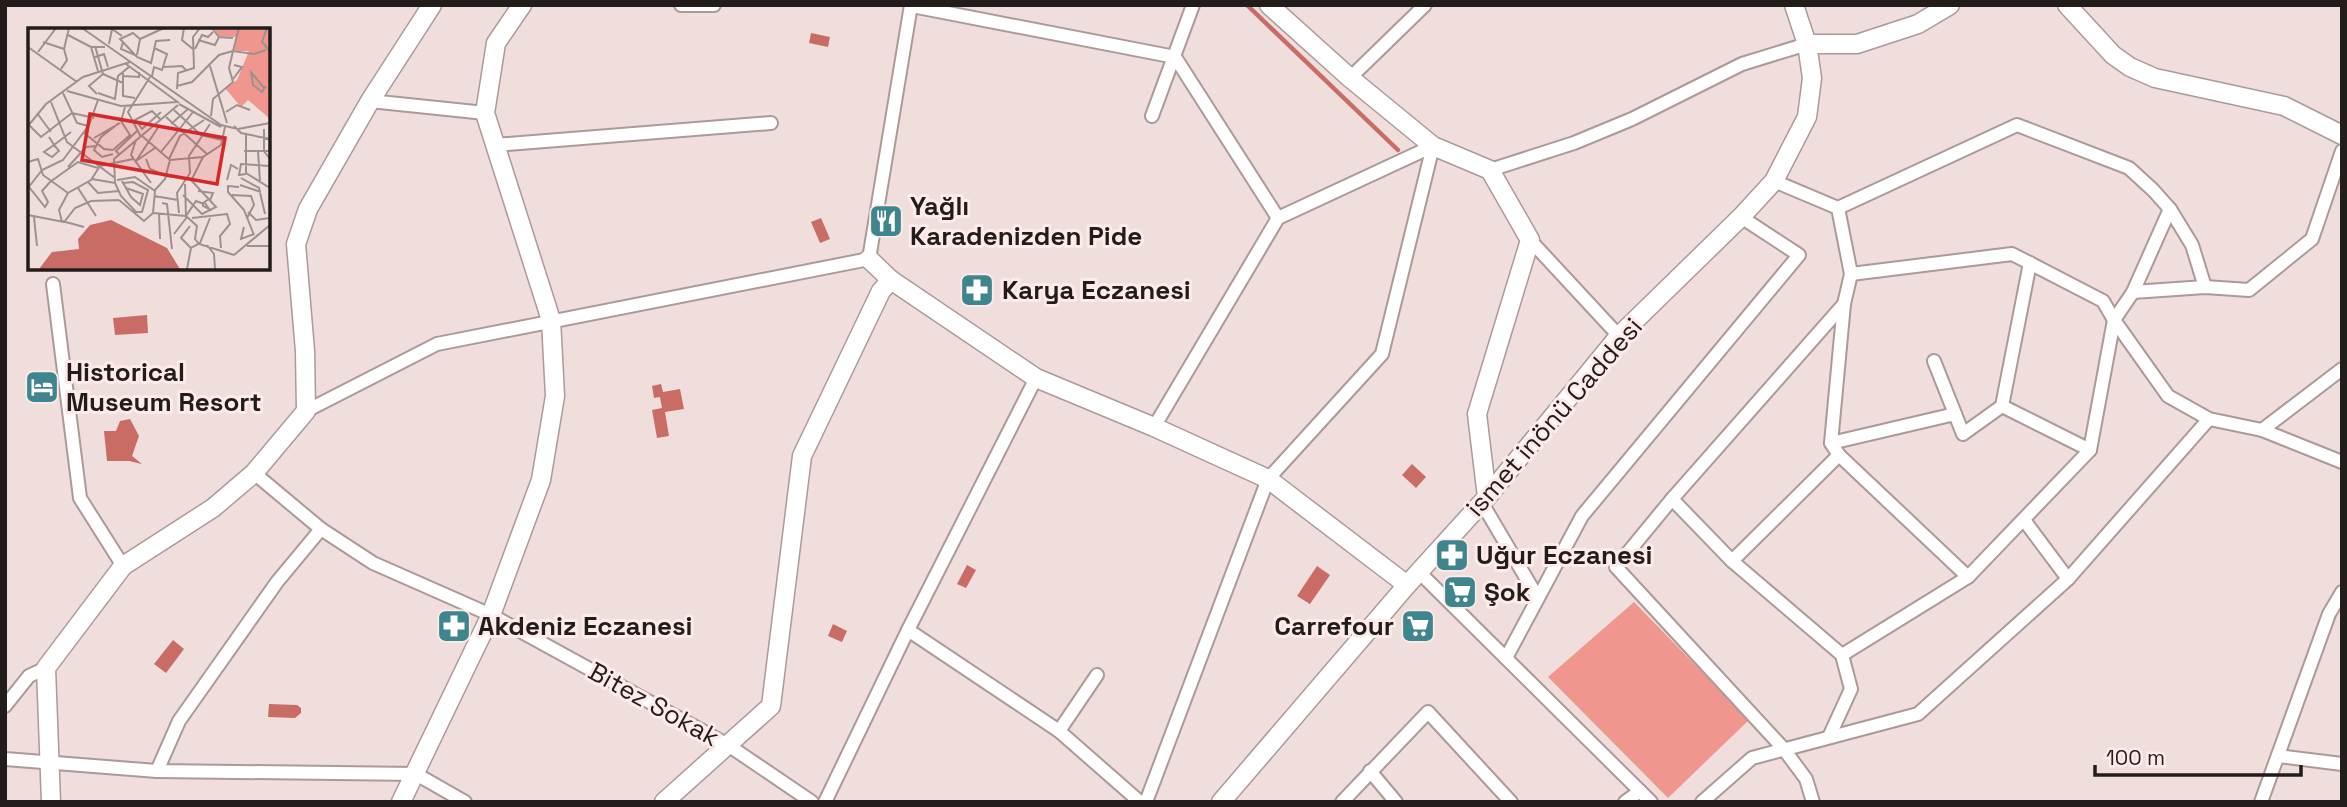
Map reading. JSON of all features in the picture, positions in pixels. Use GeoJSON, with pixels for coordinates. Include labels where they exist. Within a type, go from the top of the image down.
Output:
{"type":"FeatureCollection","features":[{"type":"Feature","properties":{"kind":"street"},"geometry":{"type":"LineString","coordinates":[[306,411],[296,244],[308,209],[370,101],[432,5]]}},
{"type":"Feature","properties":{"kind":"street"},"geometry":{"type":"LineString","coordinates":[[401,802],[491,615],[541,480],[555,396],[551,320],[485,113],[496,43],[522,5]]}},
{"type":"Feature","properties":{"kind":"street"},"geometry":{"type":"LineString","coordinates":[[681,5],[714,5]]}},
{"type":"Feature","properties":{"kind":"street"},"geometry":{"type":"LineString","coordinates":[[1152,116],[1193,5]]}},
{"type":"Feature","properties":{"kind":"street"},"geometry":{"type":"LineString","coordinates":[[1269,5],[1350,78],[1433,146],[1490,170],[1530,240],[1619,336]]}},
{"type":"Feature","properties":{"kind":"street"},"geometry":{"type":"LineString","coordinates":[[1350,78],[1425,5]]}},
{"type":"Feature","properties":{"kind":"street","name":"ismet inönü Caddesi"},"geometry":{"type":"LineString","coordinates":[[1221,802],[1484,500],[1619,336],[1741,217],[1774,181],[1807,117],[1812,78],[1807,44],[1794,5]]}},
{"type":"Feature","properties":{"kind":"street"},"geometry":{"type":"LineString","coordinates":[[1490,170],[1574,143],[1632,119],[1742,64],[1807,44],[1857,44],[1918,24],[1950,5]]}},
{"type":"Feature","properties":{"kind":"street"},"geometry":{"type":"LineString","coordinates":[[2067,5],[2113,55],[2130,67],[2155,78],[2284,106],[2342,135]]}},
{"type":"Feature","properties":{"kind":"street"},"geometry":{"type":"LineString","coordinates":[[869,259],[911,6],[1175,57],[1278,218]]}},
{"type":"Feature","properties":{"kind":"street"},"geometry":{"type":"LineString","coordinates":[[370,101],[485,113]]}},
{"type":"Feature","properties":{"kind":"street"},"geometry":{"type":"LineString","coordinates":[[495,145],[771,122]]}},
{"type":"Feature","properties":{"kind":"street"},"geometry":{"type":"LineString","coordinates":[[1774,181],[1838,208],[2017,125],[2129,168],[2169,209],[2192,245],[2205,287]]}},
{"type":"Feature","properties":{"kind":"street"},"geometry":{"type":"LineString","coordinates":[[1154,427],[1278,218],[1433,146]]}},
{"type":"Feature","properties":{"kind":"street"},"geometry":{"type":"LineString","coordinates":[[1146,802],[1268,479],[1382,354],[1433,146]]}},
{"type":"Feature","properties":{"kind":"street"},"geometry":{"type":"LineString","coordinates":[[2133,292],[2205,287],[2249,290],[2312,239],[2342,151]]}},
{"type":"Feature","properties":{"kind":"street"},"geometry":{"type":"LineString","coordinates":[[1838,208],[1852,274],[1844,304],[1831,443],[1839,455],[1968,577]]}},
{"type":"Feature","properties":{"kind":"street"},"geometry":{"type":"LineString","coordinates":[[1842,655],[1968,577],[2090,450],[2113,320],[2133,292],[2169,209]]}},
{"type":"Feature","properties":{"kind":"street"},"geometry":{"type":"LineString","coordinates":[[1506,658],[1583,516],[1798,254],[1741,217]]}},
{"type":"Feature","properties":{"kind":"street"},"geometry":{"type":"LineString","coordinates":[[1530,240],[1477,414],[1484,500],[1538,598]]}},
{"type":"Feature","properties":{"kind":"street"},"geometry":{"type":"LineString","coordinates":[[1852,274],[2012,254],[2103,301],[2113,320],[2168,396],[2209,419],[2262,430],[2342,461]]}},
{"type":"Feature","properties":{"kind":"street"},"geometry":{"type":"LineString","coordinates":[[869,259],[891,280],[1036,378],[1154,427],[1268,479],[1413,579],[1506,658],[1651,802]]}},
{"type":"Feature","properties":{"kind":"street"},"geometry":{"type":"LineString","coordinates":[[5,706],[29,676],[47,668],[123,566],[213,508],[254,473],[306,411],[437,344],[869,259]]}},
{"type":"Feature","properties":{"kind":"street"},"geometry":{"type":"LineString","coordinates":[[1934,361],[1963,434],[2002,406],[2030,263]]}},
{"type":"Feature","properties":{"kind":"street"},"geometry":{"type":"LineString","coordinates":[[664,802],[771,706],[802,456],[881,291],[891,280]]}},
{"type":"Feature","properties":{"kind":"street"},"geometry":{"type":"LineString","coordinates":[[53,284],[80,498],[123,566]]}},
{"type":"Feature","properties":{"kind":"street"},"geometry":{"type":"LineString","coordinates":[[1813,802],[1806,779],[1783,748],[1616,567],[1672,499],[1844,304]]}},
{"type":"Feature","properties":{"kind":"street"},"geometry":{"type":"LineString","coordinates":[[2262,430],[2342,369]]}},
{"type":"Feature","properties":{"kind":"street"},"geometry":{"type":"LineString","coordinates":[[825,802],[908,630],[1036,378]]}},
{"type":"Feature","properties":{"kind":"street"},"geometry":{"type":"LineString","coordinates":[[2002,406],[2090,450]]}},
{"type":"Feature","properties":{"kind":"street"},"geometry":{"type":"LineString","coordinates":[[1831,443],[1955,414]]}},
{"type":"Feature","properties":{"kind":"street"},"geometry":{"type":"LineString","coordinates":[[1702,802],[1752,758],[1919,714],[2068,579],[2209,419]]}},
{"type":"Feature","properties":{"kind":"street"},"geometry":{"type":"LineString","coordinates":[[1732,561],[1839,455]]}},
{"type":"Feature","properties":{"kind":"street","name":"Bitez Sokak"},"geometry":{"type":"LineString","coordinates":[[254,473],[321,529],[373,563],[491,615],[728,745],[812,802]]}},
{"type":"Feature","properties":{"kind":"street"},"geometry":{"type":"LineString","coordinates":[[1672,499],[1732,561],[1842,655],[1851,689],[1829,737]]}},
{"type":"Feature","properties":{"kind":"street"},"geometry":{"type":"LineString","coordinates":[[2024,520],[2068,579]]}},
{"type":"Feature","properties":{"kind":"street"},"geometry":{"type":"LineString","coordinates":[[157,771],[179,722],[277,582],[321,529]]}},
{"type":"Feature","properties":{"kind":"street"},"geometry":{"type":"LineString","coordinates":[[2261,802],[2329,614],[2342,592]]}},
{"type":"Feature","properties":{"kind":"street"},"geometry":{"type":"LineString","coordinates":[[908,630],[1059,731],[1140,802]]}},
{"type":"Feature","properties":{"kind":"street"},"geometry":{"type":"LineString","coordinates":[[47,668],[51,802]]}},
{"type":"Feature","properties":{"kind":"street"},"geometry":{"type":"LineString","coordinates":[[1059,731],[1097,675]]}},
{"type":"Feature","properties":{"kind":"street"},"geometry":{"type":"LineString","coordinates":[[1342,802],[1428,712],[1511,802]]}},
{"type":"Feature","properties":{"kind":"street"},"geometry":{"type":"LineString","coordinates":[[2278,756],[2342,764]]}},
{"type":"Feature","properties":{"kind":"street"},"geometry":{"type":"LineString","coordinates":[[5,759],[157,771],[416,774],[465,802]]}},
{"type":"Feature","properties":{"kind":"street"},"geometry":{"type":"LineString","coordinates":[[1370,771],[1396,802]]}},
{"type":"Feature","properties":{"kind":"street"},"geometry":{"type":"LineString","coordinates":[[1625,802],[1640,791]]}},
{"type":"Feature","properties":{"kind":"shaded area"},"geometry":{"type":"Polygon","coordinates":[[[811,33],[830,37],[828,47],[809,43],[811,33]]]}},
{"type":"Feature","properties":{"kind":"shaded area"},"geometry":{"type":"Polygon","coordinates":[[[821,218],[830,239],[820,243],[811,222],[821,218]]]}},
{"type":"Feature","properties":{"kind":"shaded area"},"geometry":{"type":"Polygon","coordinates":[[[147,315],[148,333],[115,335],[113,318],[147,315]]]}},
{"type":"Feature","properties":{"kind":"shaded area"},"geometry":{"type":"Polygon","coordinates":[[[661,384],[663,392],[680,389],[684,409],[665,412],[669,436],[657,438],[652,410],[662,408],[660,397],[654,398],[652,386],[661,384]]]}},
{"type":"Feature","properties":{"kind":"shaded area"},"geometry":{"type":"Polygon","coordinates":[[[130,419],[139,436],[132,456],[142,464],[107,461],[104,431],[116,431],[120,421],[130,419]]]}},
{"type":"Feature","properties":{"kind":"shaded area"},"geometry":{"type":"Polygon","coordinates":[[[1412,464],[1426,477],[1416,488],[1402,475],[1412,464]]]}},
{"type":"Feature","properties":{"kind":"shaded area"},"geometry":{"type":"Polygon","coordinates":[[[967,565],[976,570],[966,588],[957,584],[967,565]]]}},
{"type":"Feature","properties":{"kind":"shaded area"},"geometry":{"type":"Polygon","coordinates":[[[1317,566],[1330,575],[1310,604],[1297,596],[1317,566]]]}},
{"type":"Feature","properties":{"kind":"shaded area"},"geometry":{"type":"Polygon","coordinates":[[[1634,602],[1749,720],[1668,798],[1548,677],[1634,602]]]}},
{"type":"Feature","properties":{"kind":"shaded area"},"geometry":{"type":"Polygon","coordinates":[[[833,624],[847,631],[842,642],[828,636],[833,624]]]}},
{"type":"Feature","properties":{"kind":"shaded area"},"geometry":{"type":"Polygon","coordinates":[[[173,640],[184,649],[166,673],[154,664],[173,640]]]}},
{"type":"Feature","properties":{"kind":"shaded area"},"geometry":{"type":"Polygon","coordinates":[[[269,704],[297,705],[301,708],[301,713],[295,718],[268,717],[269,704]]]}},
{"type":"Feature","properties":{"kind":"waterway"},"geometry":{"type":"LineString","coordinates":[[1247,5],[1398,150]]}},
{"type":"Feature","properties":{"kind":"place","name":"Yağlı Karadenizden Pide"},"geometry":{"type":"Point","coordinates":[886,221]}},
{"type":"Feature","properties":{"kind":"place","name":"Karya Eczanesi"},"geometry":{"type":"Point","coordinates":[977,290]}},
{"type":"Feature","properties":{"kind":"place","name":"Historical Museum Resort"},"geometry":{"type":"Point","coordinates":[42,387]}},
{"type":"Feature","properties":{"kind":"place","name":"Uğur Eczanesi"},"geometry":{"type":"Point","coordinates":[1452,555]}},
{"type":"Feature","properties":{"kind":"place","name":"Şok"},"geometry":{"type":"Point","coordinates":[1460,592]}},
{"type":"Feature","properties":{"kind":"place","name":"Akdeniz Eczanesi"},"geometry":{"type":"Point","coordinates":[454,626]}},
{"type":"Feature","properties":{"kind":"place","name":"Carrefour"},"geometry":{"type":"Point","coordinates":[1418,626]}}]}
